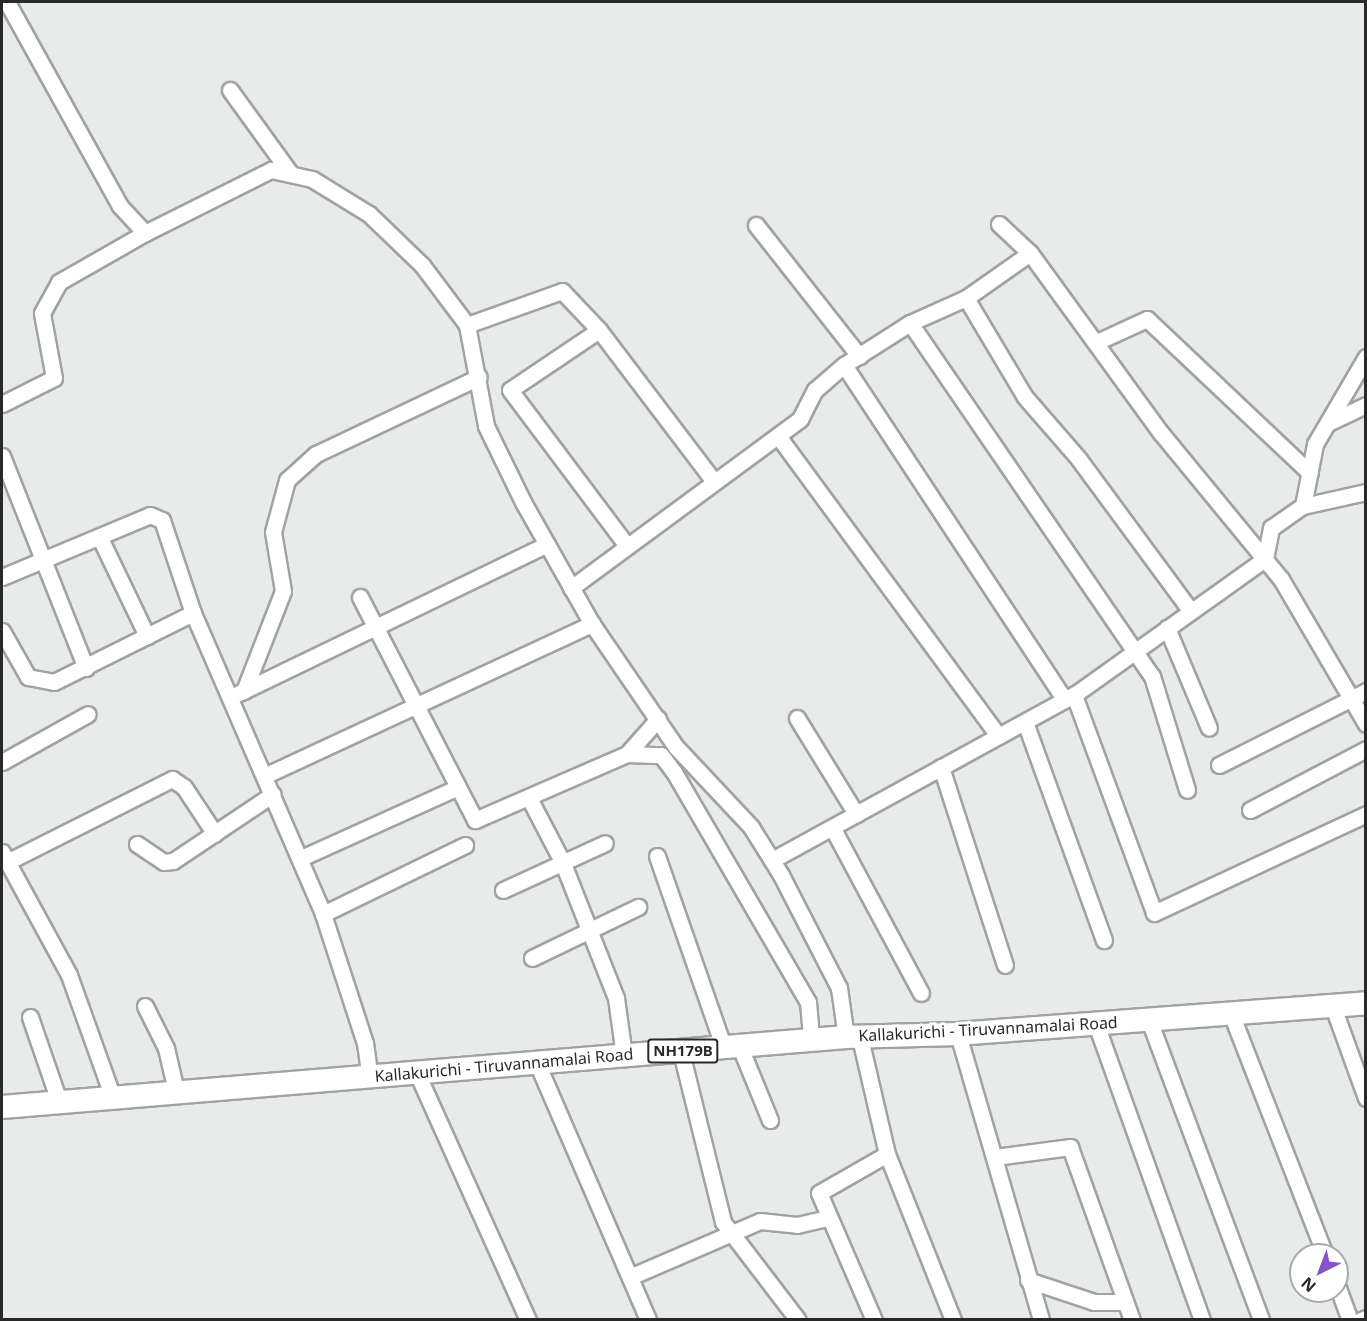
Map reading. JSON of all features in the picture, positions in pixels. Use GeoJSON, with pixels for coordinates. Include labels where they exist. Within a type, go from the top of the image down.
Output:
{"type":"FeatureCollection","features":[{"type":"Feature","properties":{"kind":"highway","name":"Kallakurichi - Tiruvannamalai Road"},"geometry":{"type":"LineString","coordinates":[[2,1107],[112,1095],[370,1077],[811,1040],[958,1034],[1149,1020],[1230,1011],[1365,1003]]}},
{"type":"Feature","properties":{"kind":"street"},"geometry":{"type":"LineString","coordinates":[[7,2],[120,206],[145,233]]}},
{"type":"Feature","properties":{"kind":"street"},"geometry":{"type":"LineString","coordinates":[[230,90],[290,173]]}},
{"type":"Feature","properties":{"kind":"street"},"geometry":{"type":"LineString","coordinates":[[2,404],[54,378],[42,313],[59,282],[145,233],[271,170],[312,179],[369,214],[422,265],[467,325],[479,377],[486,426],[571,588],[592,624],[676,747],[751,827],[772,860],[839,988],[887,1154],[952,1320]]}},
{"type":"Feature","properties":{"kind":"street"},"geometry":{"type":"LineString","coordinates":[[999,224],[1030,253],[1099,341],[1161,432],[1265,559],[1365,724]]}},
{"type":"Feature","properties":{"kind":"street"},"geometry":{"type":"LineString","coordinates":[[756,225],[859,356]]}},
{"type":"Feature","properties":{"kind":"street"},"geometry":{"type":"LineString","coordinates":[[571,588],[626,543],[800,419],[815,390],[844,365],[910,323],[966,298],[1030,253]]}},
{"type":"Feature","properties":{"kind":"street"},"geometry":{"type":"LineString","coordinates":[[467,325],[562,291],[599,330],[713,480]]}},
{"type":"Feature","properties":{"kind":"street"},"geometry":{"type":"LineString","coordinates":[[966,298],[1025,397],[1078,458],[1191,611]]}},
{"type":"Feature","properties":{"kind":"street"},"geometry":{"type":"LineString","coordinates":[[1099,341],[1147,319],[1310,473]]}},
{"type":"Feature","properties":{"kind":"street"},"geometry":{"type":"LineString","coordinates":[[910,323],[1137,650],[1159,690],[1187,790]]}},
{"type":"Feature","properties":{"kind":"street"},"geometry":{"type":"LineString","coordinates":[[599,330],[510,390],[626,543]]}},
{"type":"Feature","properties":{"kind":"street"},"geometry":{"type":"LineString","coordinates":[[1303,506],[1315,444],[1365,357]]}},
{"type":"Feature","properties":{"kind":"street"},"geometry":{"type":"LineString","coordinates":[[844,365],[1069,698],[1154,913],[1365,814]]}},
{"type":"Feature","properties":{"kind":"street"},"geometry":{"type":"LineString","coordinates":[[244,691],[283,591],[273,532],[287,480],[316,454],[479,377]]}},
{"type":"Feature","properties":{"kind":"street"},"geometry":{"type":"LineString","coordinates":[[1328,423],[1365,405]]}},
{"type":"Feature","properties":{"kind":"street"},"geometry":{"type":"LineString","coordinates":[[778,435],[998,736]]}},
{"type":"Feature","properties":{"kind":"street"},"geometry":{"type":"LineString","coordinates":[[2,456],[40,562],[86,668]]}},
{"type":"Feature","properties":{"kind":"street"},"geometry":{"type":"LineString","coordinates":[[772,860],[833,829],[856,814],[1069,698],[1265,559],[1271,528],[1303,506],[1365,492]]}},
{"type":"Feature","properties":{"kind":"street"},"geometry":{"type":"LineString","coordinates":[[2,578],[150,515],[162,520],[193,613],[301,858],[323,914],[365,1043],[370,1077]]}},
{"type":"Feature","properties":{"kind":"street"},"geometry":{"type":"LineString","coordinates":[[100,538],[147,636]]}},
{"type":"Feature","properties":{"kind":"street"},"geometry":{"type":"LineString","coordinates":[[230,698],[547,544]]}},
{"type":"Feature","properties":{"kind":"street"},"geometry":{"type":"LineString","coordinates":[[360,597],[475,820],[627,754],[658,719]]}},
{"type":"Feature","properties":{"kind":"street"},"geometry":{"type":"LineString","coordinates":[[2,632],[28,677],[54,681],[86,668],[193,613]]}},
{"type":"Feature","properties":{"kind":"street"},"geometry":{"type":"LineString","coordinates":[[264,776],[592,624]]}},
{"type":"Feature","properties":{"kind":"street"},"geometry":{"type":"LineString","coordinates":[[1167,628],[1209,728]]}},
{"type":"Feature","properties":{"kind":"street"},"geometry":{"type":"LineString","coordinates":[[1219,765],[1365,691]]}},
{"type":"Feature","properties":{"kind":"street"},"geometry":{"type":"LineString","coordinates":[[2,762],[88,714]]}},
{"type":"Feature","properties":{"kind":"street"},"geometry":{"type":"LineString","coordinates":[[797,718],[856,814]]}},
{"type":"Feature","properties":{"kind":"street"},"geometry":{"type":"LineString","coordinates":[[1025,722],[1104,940]]}},
{"type":"Feature","properties":{"kind":"street"},"geometry":{"type":"LineString","coordinates":[[1250,810],[1365,749]]}},
{"type":"Feature","properties":{"kind":"street"},"geometry":{"type":"LineString","coordinates":[[627,754],[661,755],[674,772],[808,1002],[811,1040]]}},
{"type":"Feature","properties":{"kind":"street"},"geometry":{"type":"LineString","coordinates":[[941,767],[1005,965]]}},
{"type":"Feature","properties":{"kind":"street"},"geometry":{"type":"LineString","coordinates":[[112,1095],[69,975],[4,857],[172,779],[184,787],[214,834]]}},
{"type":"Feature","properties":{"kind":"street"},"geometry":{"type":"LineString","coordinates":[[301,858],[458,787]]}},
{"type":"Feature","properties":{"kind":"street"},"geometry":{"type":"LineString","coordinates":[[137,844],[164,862],[173,861],[273,794]]}},
{"type":"Feature","properties":{"kind":"street"},"geometry":{"type":"LineString","coordinates":[[529,798],[561,861],[616,998],[624,1056]]}},
{"type":"Feature","properties":{"kind":"street"},"geometry":{"type":"LineString","coordinates":[[833,829],[921,993]]}},
{"type":"Feature","properties":{"kind":"street"},"geometry":{"type":"LineString","coordinates":[[503,890],[561,861],[605,843]]}},
{"type":"Feature","properties":{"kind":"street"},"geometry":{"type":"LineString","coordinates":[[323,914],[465,845]]}},
{"type":"Feature","properties":{"kind":"street"},"geometry":{"type":"LineString","coordinates":[[657,856],[732,1048],[770,1120]]}},
{"type":"Feature","properties":{"kind":"street"},"geometry":{"type":"LineString","coordinates":[[532,958],[588,928],[638,907]]}},
{"type":"Feature","properties":{"kind":"street"},"geometry":{"type":"LineString","coordinates":[[1332,1004],[1365,1098]]}},
{"type":"Feature","properties":{"kind":"street"},"geometry":{"type":"LineString","coordinates":[[145,1006],[166,1048],[176,1091]]}},
{"type":"Feature","properties":{"kind":"street"},"geometry":{"type":"LineString","coordinates":[[1230,1011],[1320,1243]]}},
{"type":"Feature","properties":{"kind":"street"},"geometry":{"type":"LineString","coordinates":[[30,1017],[59,1101]]}},
{"type":"Feature","properties":{"kind":"street"},"geometry":{"type":"LineString","coordinates":[[1149,1020],[1262,1320]]}},
{"type":"Feature","properties":{"kind":"street"},"geometry":{"type":"LineString","coordinates":[[1096,1024],[1202,1320]]}},
{"type":"Feature","properties":{"kind":"street"},"geometry":{"type":"LineString","coordinates":[[958,1034],[1041,1320]]}},
{"type":"Feature","properties":{"kind":"street"},"geometry":{"type":"LineString","coordinates":[[681,1052],[718,1206],[731,1235],[798,1320]]}},
{"type":"Feature","properties":{"kind":"street"},"geometry":{"type":"LineString","coordinates":[[537,1063],[632,1276],[648,1320]]}},
{"type":"Feature","properties":{"kind":"street"},"geometry":{"type":"LineString","coordinates":[[417,1073],[528,1320]]}},
{"type":"Feature","properties":{"kind":"street"},"geometry":{"type":"LineString","coordinates":[[995,1157],[1070,1147],[1132,1320]]}},
{"type":"Feature","properties":{"kind":"street"},"geometry":{"type":"LineString","coordinates":[[874,1320],[827,1218],[822,1188],[887,1154]]}},
{"type":"Feature","properties":{"kind":"street"},"geometry":{"type":"LineString","coordinates":[[632,1276],[760,1221],[797,1225],[827,1218]]}},
{"type":"Feature","properties":{"kind":"street"},"geometry":{"type":"LineString","coordinates":[[1028,1280],[1094,1302],[1125,1302]]}},
{"type":"Feature","properties":{"kind":"street"},"geometry":{"type":"LineString","coordinates":[[1344,1303],[1350,1320]]}},
{"type":"Feature","properties":{"kind":"street"},"geometry":{"type":"LineString","coordinates":[[1361,1320],[1365,1318]]}}]}
